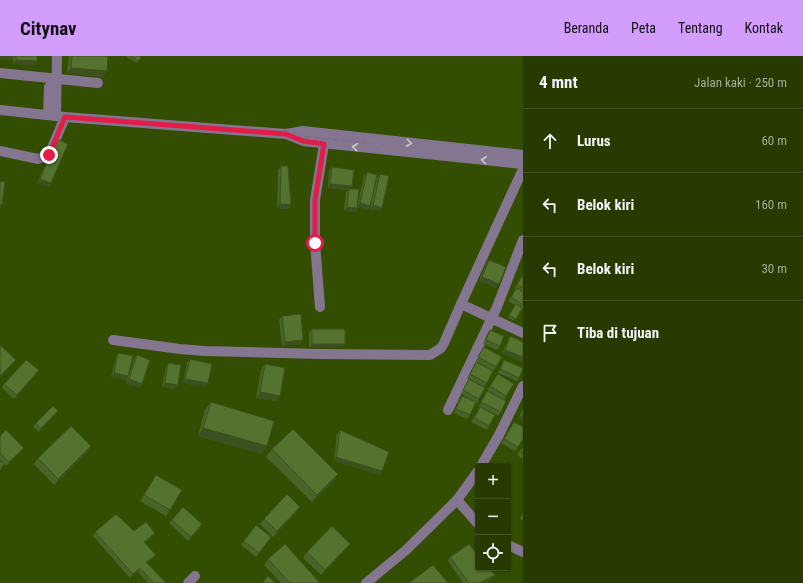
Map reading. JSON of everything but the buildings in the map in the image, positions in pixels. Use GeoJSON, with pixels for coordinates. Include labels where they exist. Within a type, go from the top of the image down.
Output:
{"type":"FeatureCollection","features":[{"type":"Feature","properties":{"kind":"street"},"geometry":{"type":"LineString","coordinates":[[0,151],[38,159],[49,155],[56,116],[51,56]]}},
{"type":"Feature","properties":{"kind":"street"},"geometry":{"type":"LineString","coordinates":[[53,78],[57,56]]}},
{"type":"Feature","properties":{"kind":"street"},"geometry":{"type":"LineString","coordinates":[[0,73],[98,83]]}},
{"type":"Feature","properties":{"kind":"street"},"geometry":{"type":"LineString","coordinates":[[0,110],[56,116],[286,134],[303,131],[523,155]]}},
{"type":"Feature","properties":{"kind":"street"},"geometry":{"type":"LineString","coordinates":[[286,134],[303,141],[324,144],[523,164]]}},
{"type":"Feature","properties":{"kind":"street"},"geometry":{"type":"LineString","coordinates":[[320,307],[315,243],[315,200],[324,144]]}},
{"type":"Feature","properties":{"kind":"street"},"geometry":{"type":"LineString","coordinates":[[113,340],[167,348],[204,350],[320,354],[430,355],[441,348],[444,343],[523,169]]}},
{"type":"Feature","properties":{"kind":"street"},"geometry":{"type":"LineString","coordinates":[[448,410],[497,307],[523,240]]}},
{"type":"Feature","properties":{"kind":"street"},"geometry":{"type":"LineString","coordinates":[[461,304],[523,334]]}},
{"type":"Feature","properties":{"kind":"street"},"geometry":{"type":"LineString","coordinates":[[483,463],[499,435],[523,386]]}},
{"type":"Feature","properties":{"kind":"street"},"geometry":{"type":"LineString","coordinates":[[366,583],[405,551],[457,500],[475,475]]}},
{"type":"Feature","properties":{"kind":"street"},"geometry":{"type":"LineString","coordinates":[[457,500],[475,521]]}},
{"type":"Feature","properties":{"kind":"street"},"geometry":{"type":"LineString","coordinates":[[511,546],[523,552]]}},
{"type":"Feature","properties":{"kind":"route"},"geometry":{"type":"LineString","coordinates":[[49,155],[65,117],[286,134],[303,141],[324,144],[315,200],[315,243]]}}]}
